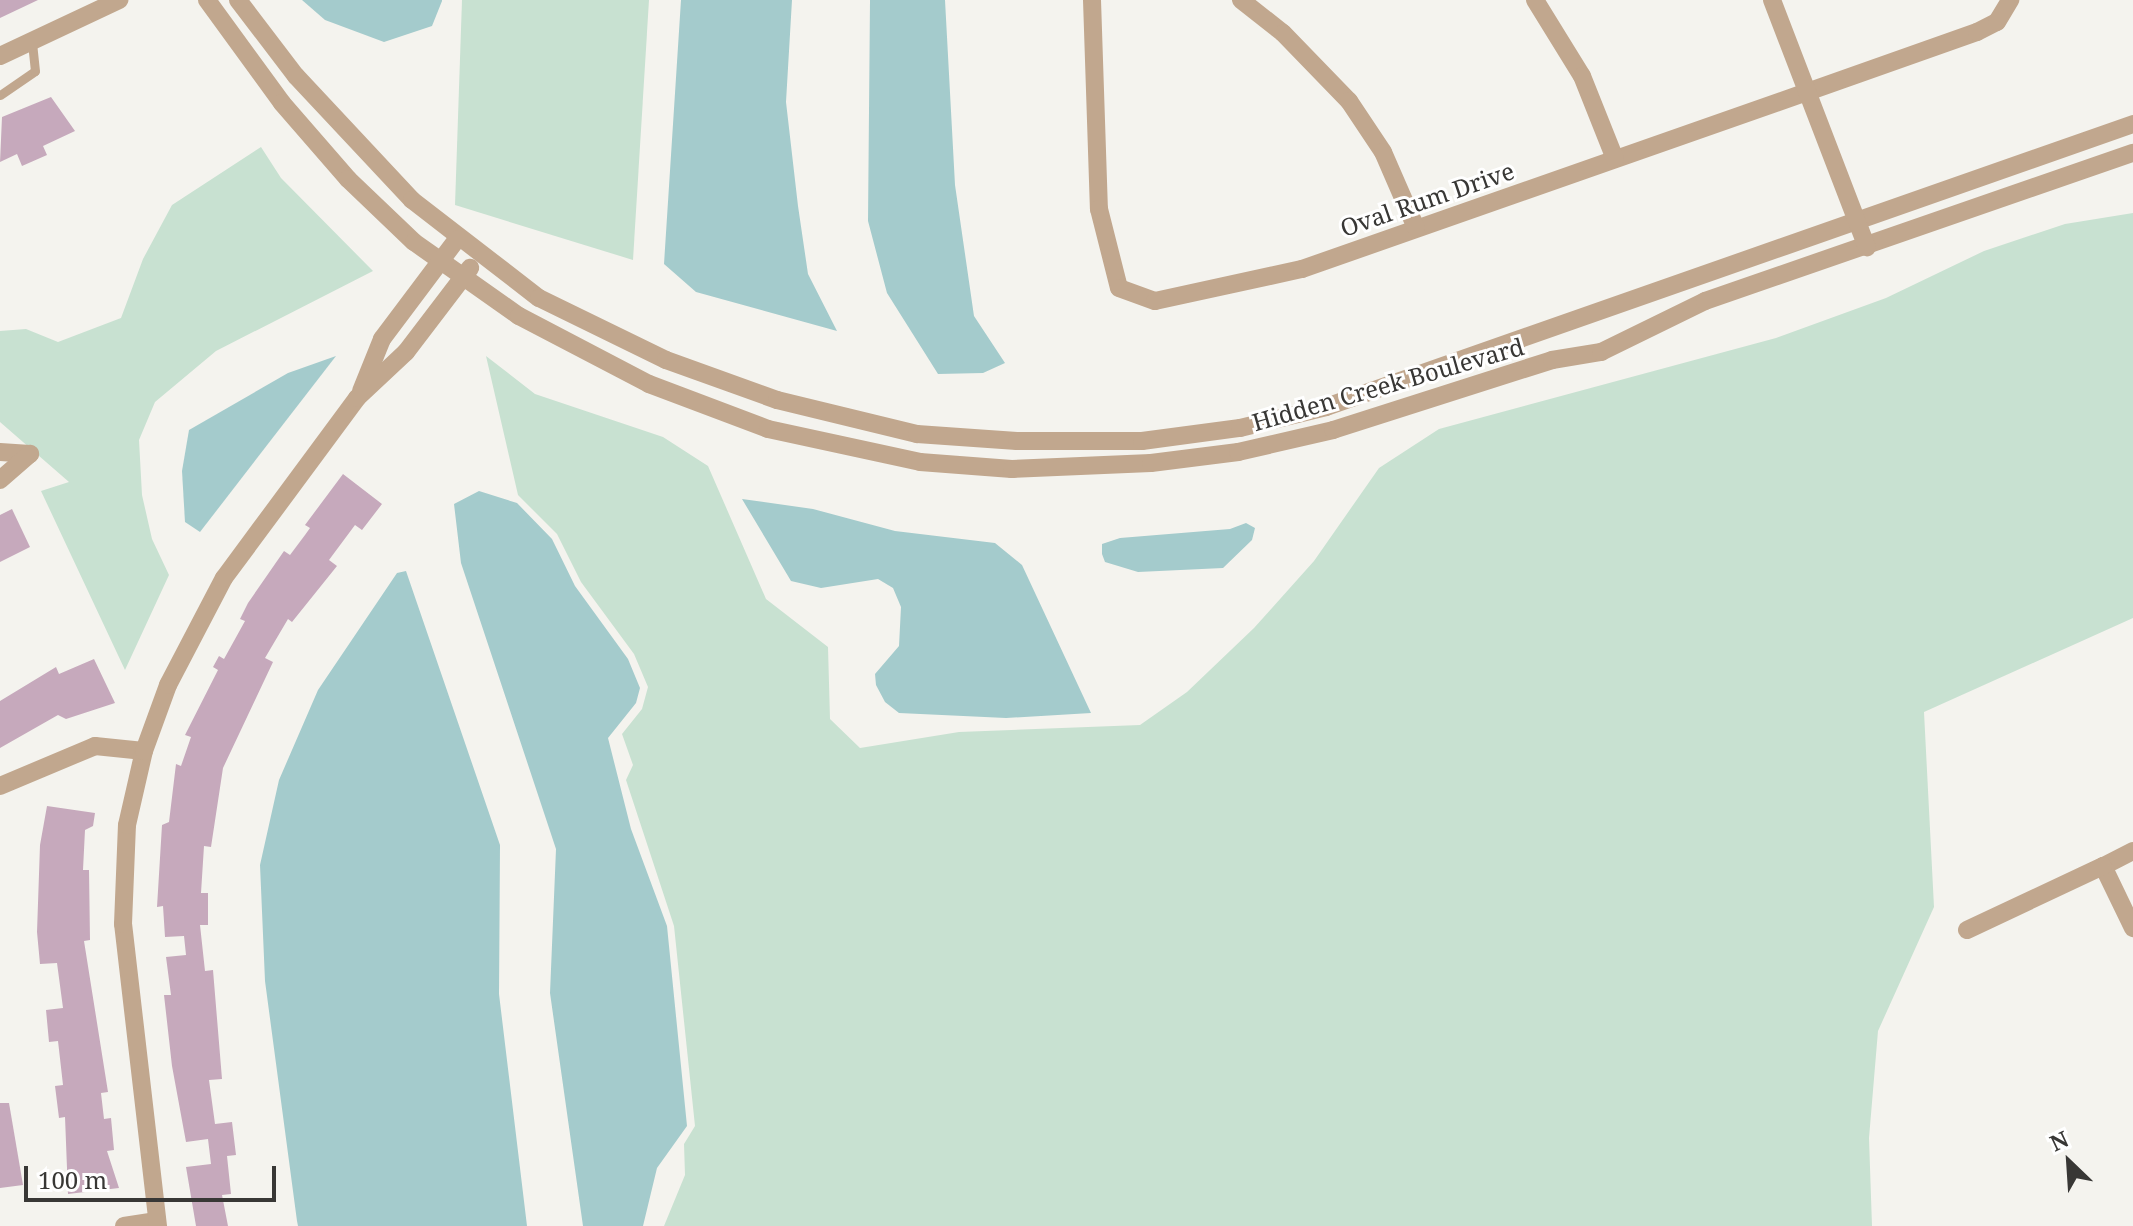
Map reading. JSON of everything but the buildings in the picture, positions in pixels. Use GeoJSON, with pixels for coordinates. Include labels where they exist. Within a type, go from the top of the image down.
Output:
{"type":"FeatureCollection","features":[{"type":"Feature","properties":{"kind":"street"},"geometry":{"type":"LineString","coordinates":[[0,56],[119,0]]}},
{"type":"Feature","properties":{"kind":"street","name":"Hidden Creek Boulevard"},"geometry":{"type":"LineString","coordinates":[[207,0],[282,103],[348,179],[440,262],[519,316],[649,384],[768,429],[920,462],[1073,469],[1238,452],[1333,430],[1552,360],[1601,352],[1705,301],[2133,153]]}},
{"type":"Feature","properties":{"kind":"street","name":"Hidden Creek Boulevard"},"geometry":{"type":"LineString","coordinates":[[238,0],[323,106],[412,200],[479,256],[539,298],[666,360],[777,400],[917,434],[1017,441],[1142,441],[1240,428],[1326,407],[1856,218],[2133,124]]}},
{"type":"Feature","properties":{"kind":"street","name":"Oval Rum Drive"},"geometry":{"type":"LineString","coordinates":[[1092,0],[1099,209],[1119,288],[1155,301],[1302,269],[1810,91],[1977,32],[1997,22],[2010,0]]}},
{"type":"Feature","properties":{"kind":"street"},"geometry":{"type":"LineString","coordinates":[[1241,0],[1283,33],[1349,101],[1383,152],[1416,228]]}},
{"type":"Feature","properties":{"kind":"street"},"geometry":{"type":"LineString","coordinates":[[1535,0],[1582,76],[1615,159]]}},
{"type":"Feature","properties":{"kind":"street"},"geometry":{"type":"LineString","coordinates":[[1772,0],[1810,91],[1867,247]]}},
{"type":"Feature","properties":{"kind":"street"},"geometry":{"type":"LineString","coordinates":[[357,398],[382,339],[457,239]]}},
{"type":"Feature","properties":{"kind":"street"},"geometry":{"type":"LineString","coordinates":[[124,1226],[158,1224],[123,924],[127,825],[144,751],[168,685],[224,578],[357,398],[406,352],[479,256]]}},
{"type":"Feature","properties":{"kind":"street"},"geometry":{"type":"LineString","coordinates":[[0,452],[30,454],[0,480]]}},
{"type":"Feature","properties":{"kind":"street"},"geometry":{"type":"LineString","coordinates":[[0,786],[95,746],[144,751]]}},
{"type":"Feature","properties":{"kind":"street"},"geometry":{"type":"LineString","coordinates":[[1967,930],[2133,851]]}},
{"type":"Feature","properties":{"kind":"street"},"geometry":{"type":"LineString","coordinates":[[2103,866],[2133,928]]}},
{"type":"Feature","properties":{"kind":"lane"},"geometry":{"type":"LineString","coordinates":[[0,95],[35,71],[32,41]]}},
{"type":"Feature","properties":{"kind":"green space"},"geometry":{"type":"Polygon","coordinates":[[[462,0],[649,0],[633,260],[455,205],[462,0]]]}},
{"type":"Feature","properties":{"kind":"green space"},"geometry":{"type":"Polygon","coordinates":[[[261,147],[281,178],[373,271],[216,351],[155,402],[139,440],[142,495],[152,539],[169,575],[125,670],[41,491],[69,482],[0,422],[0,331],[26,329],[58,342],[121,318],[143,259],[172,205],[261,147]]]}},
{"type":"Feature","properties":{"kind":"green space"},"geometry":{"type":"Polygon","coordinates":[[[2133,213],[2133,618],[1924,712],[1934,907],[1878,1031],[1869,1138],[1872,1226],[664,1226],[685,1175],[684,1144],[695,1126],[674,926],[626,780],[633,765],[622,734],[642,709],[648,687],[634,654],[581,582],[557,534],[518,495],[486,356],[535,394],[663,437],[708,466],[766,599],[828,647],[830,719],[860,748],[959,732],[1140,725],[1187,692],[1254,628],[1314,561],[1379,468],[1439,429],[1776,338],[1886,298],[1984,251],[2065,224],[2133,213]]]}},
{"type":"Feature","properties":{"kind":"water"},"geometry":{"type":"Polygon","coordinates":[[[302,0],[442,1],[432,26],[384,42],[325,20],[302,0]]]}},
{"type":"Feature","properties":{"kind":"water"},"geometry":{"type":"Polygon","coordinates":[[[681,0],[792,0],[786,102],[798,206],[808,274],[837,331],[696,292],[664,264],[681,0]]]}},
{"type":"Feature","properties":{"kind":"water"},"geometry":{"type":"Polygon","coordinates":[[[870,0],[945,0],[955,185],[974,316],[1005,363],[983,373],[938,374],[887,293],[868,221],[870,0]]]}},
{"type":"Feature","properties":{"kind":"water"},"geometry":{"type":"Polygon","coordinates":[[[336,356],[200,532],[185,522],[182,471],[189,430],[288,373],[336,356]]]}},
{"type":"Feature","properties":{"kind":"water"},"geometry":{"type":"Polygon","coordinates":[[[479,491],[517,503],[552,539],[575,586],[628,659],[640,688],[636,703],[608,738],[631,829],[667,926],[687,1126],[657,1168],[643,1226],[583,1226],[550,993],[556,849],[461,563],[454,504],[479,491]]]}},
{"type":"Feature","properties":{"kind":"water"},"geometry":{"type":"Polygon","coordinates":[[[742,499],[813,509],[895,531],[995,543],[1022,565],[1091,713],[1006,718],[899,713],[885,702],[876,685],[875,674],[899,646],[901,607],[893,588],[878,579],[821,588],[791,581],[742,499]]]}},
{"type":"Feature","properties":{"kind":"water"},"geometry":{"type":"Polygon","coordinates":[[[1246,523],[1255,528],[1252,540],[1223,568],[1138,572],[1105,562],[1102,554],[1102,544],[1120,538],[1230,529],[1246,523]]]}},
{"type":"Feature","properties":{"kind":"water"},"geometry":{"type":"Polygon","coordinates":[[[406,571],[500,845],[499,994],[527,1226],[298,1226],[297,1221],[265,981],[260,865],[279,780],[318,690],[397,573],[406,571]]]}}]}
